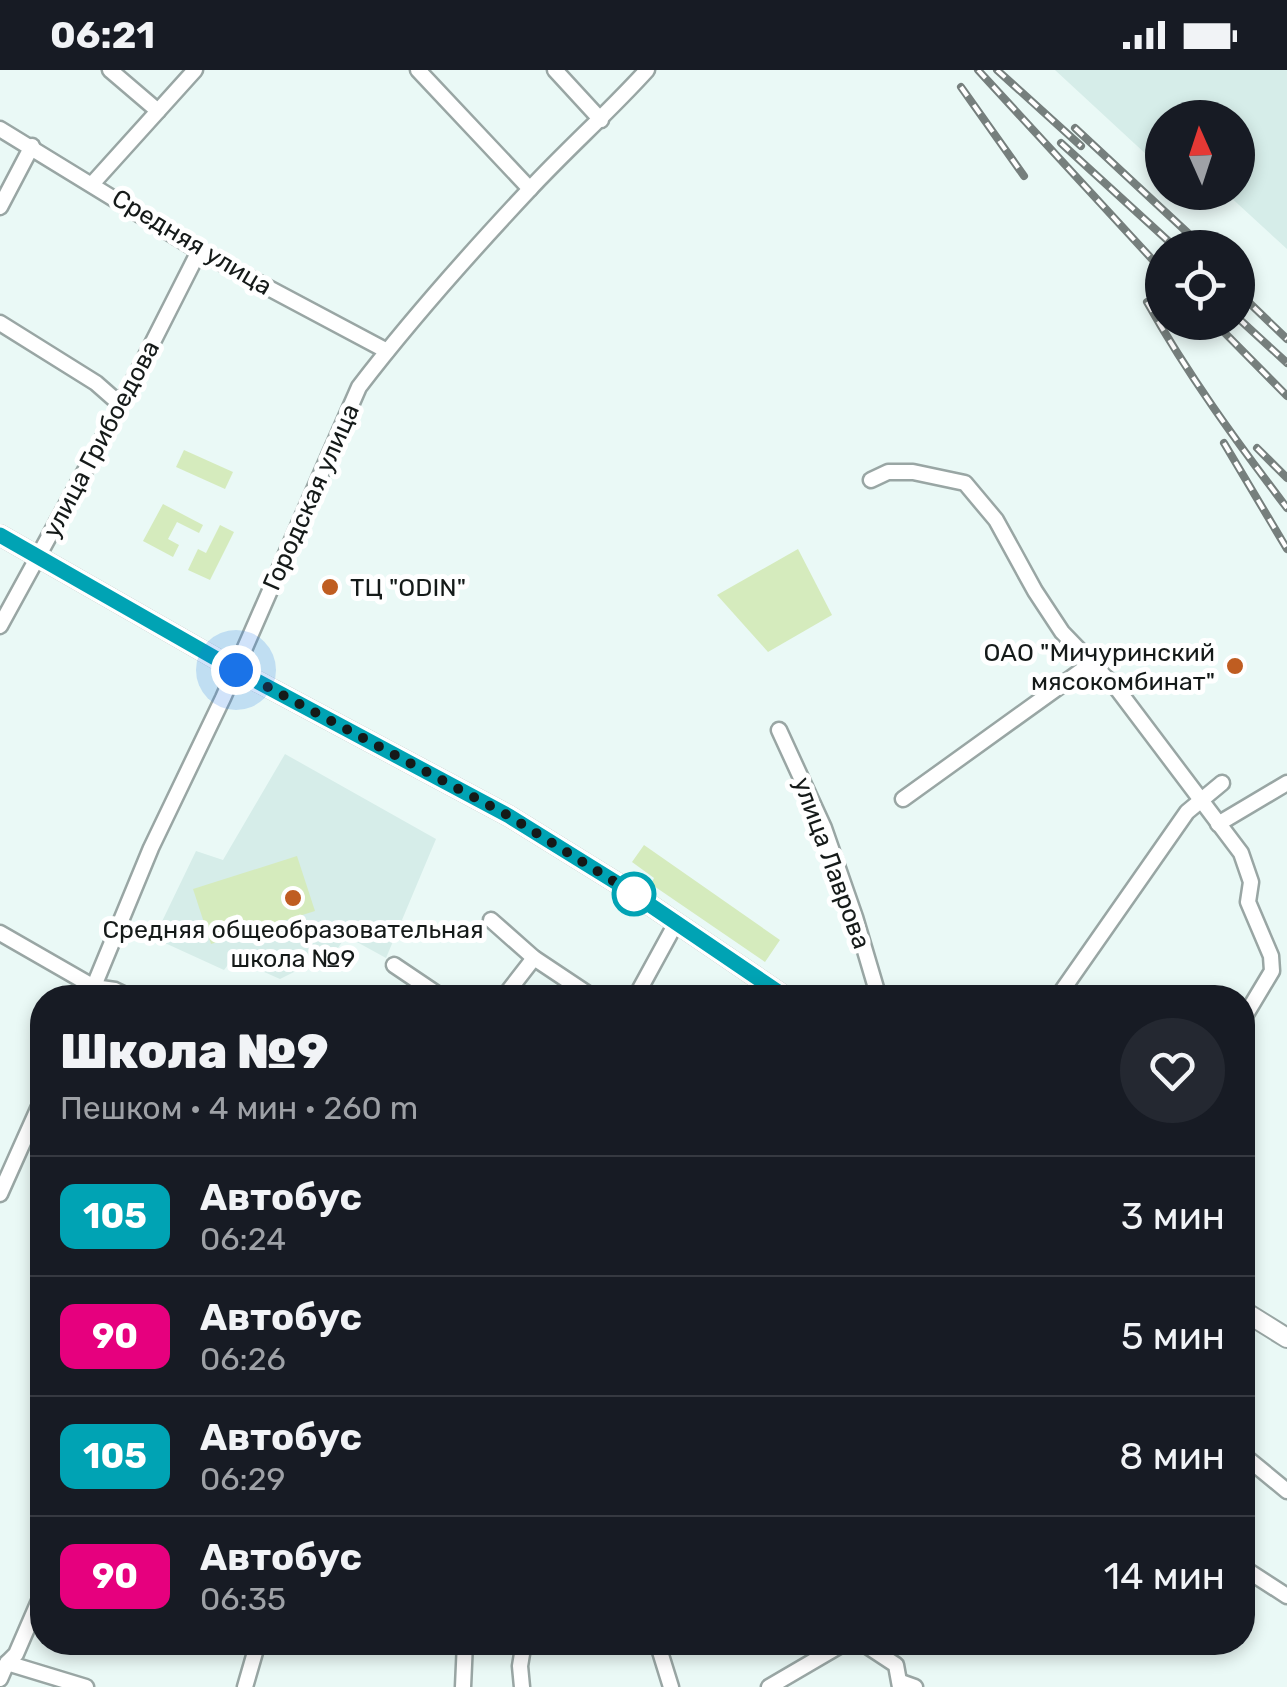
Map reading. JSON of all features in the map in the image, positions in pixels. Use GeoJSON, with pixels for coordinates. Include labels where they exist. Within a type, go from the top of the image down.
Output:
{"type":"FeatureCollection","features":[{"type":"Feature","properties":{"kind":"main road"},"geometry":{"type":"LineString","coordinates":[[0,535],[236,670],[509,816],[768,985]]}},
{"type":"Feature","properties":{"kind":"main road"},"geometry":{"type":"LineString","coordinates":[[1255,1318],[1287,1338]]}},
{"type":"Feature","properties":{"kind":"street"},"geometry":{"type":"LineString","coordinates":[[110,70],[158,111]]}},
{"type":"Feature","properties":{"kind":"street"},"geometry":{"type":"LineString","coordinates":[[93,183],[195,70]]}},
{"type":"Feature","properties":{"kind":"street"},"geometry":{"type":"LineString","coordinates":[[418,70],[530,189]]}},
{"type":"Feature","properties":{"kind":"street"},"geometry":{"type":"LineString","coordinates":[[554,70],[601,120]]}},
{"type":"Feature","properties":{"kind":"street","name":"Городская улица"},"geometry":{"type":"LineString","coordinates":[[94,985],[151,848],[236,670],[359,387],[530,189],[646,70]]}},
{"type":"Feature","properties":{"kind":"street","name":"Средняя улица"},"geometry":{"type":"LineString","coordinates":[[0,129],[199,251],[386,352]]}},
{"type":"Feature","properties":{"kind":"street"},"geometry":{"type":"LineString","coordinates":[[0,207],[32,146]]}},
{"type":"Feature","properties":{"kind":"street","name":"улица Грибоедова"},"geometry":{"type":"LineString","coordinates":[[0,626],[199,251]]}},
{"type":"Feature","properties":{"kind":"street"},"geometry":{"type":"LineString","coordinates":[[0,322],[96,382],[120,405]]}},
{"type":"Feature","properties":{"kind":"street"},"geometry":{"type":"LineString","coordinates":[[871,480],[888,472],[913,472],[965,483],[996,520],[1034,592],[1062,632],[1128,703],[1241,853],[1251,882],[1248,902],[1271,956],[1272,971],[1255,999]]}},
{"type":"Feature","properties":{"kind":"street"},"geometry":{"type":"LineString","coordinates":[[904,799],[1092,663]]}},
{"type":"Feature","properties":{"kind":"street","name":"улица Лаврова"},"geometry":{"type":"LineString","coordinates":[[779,730],[824,828],[875,985]]}},
{"type":"Feature","properties":{"kind":"street"},"geometry":{"type":"LineString","coordinates":[[1066,985],[1187,812],[1222,782]]}},
{"type":"Feature","properties":{"kind":"street"},"geometry":{"type":"LineString","coordinates":[[1218,824],[1287,782]]}},
{"type":"Feature","properties":{"kind":"street"},"geometry":{"type":"LineString","coordinates":[[491,920],[534,958],[574,985]]}},
{"type":"Feature","properties":{"kind":"street"},"geometry":{"type":"LineString","coordinates":[[642,985],[676,924]]}},
{"type":"Feature","properties":{"kind":"street"},"geometry":{"type":"LineString","coordinates":[[0,934],[80,985]]}},
{"type":"Feature","properties":{"kind":"street"},"geometry":{"type":"LineString","coordinates":[[513,985],[534,958]]}},
{"type":"Feature","properties":{"kind":"street"},"geometry":{"type":"LineString","coordinates":[[394,965],[424,985]]}},
{"type":"Feature","properties":{"kind":"street"},"geometry":{"type":"LineString","coordinates":[[0,1194],[30,1127]]}},
{"type":"Feature","properties":{"kind":"street"},"geometry":{"type":"LineString","coordinates":[[1255,1465],[1287,1492]]}},
{"type":"Feature","properties":{"kind":"street"},"geometry":{"type":"LineString","coordinates":[[1255,1575],[1287,1596]]}},
{"type":"Feature","properties":{"kind":"street"},"geometry":{"type":"LineString","coordinates":[[0,1678],[3,1664],[16,1654],[30,1622]]}},
{"type":"Feature","properties":{"kind":"street"},"geometry":{"type":"LineString","coordinates":[[245,1687],[254,1655]]}},
{"type":"Feature","properties":{"kind":"street"},"geometry":{"type":"LineString","coordinates":[[462,1687],[465,1655]]}},
{"type":"Feature","properties":{"kind":"street"},"geometry":{"type":"LineString","coordinates":[[522,1655],[522,1687]]}},
{"type":"Feature","properties":{"kind":"street"},"geometry":{"type":"LineString","coordinates":[[661,1655],[670,1687]]}},
{"type":"Feature","properties":{"kind":"street"},"geometry":{"type":"LineString","coordinates":[[768,1687],[823,1655]]}},
{"type":"Feature","properties":{"kind":"street"},"geometry":{"type":"LineString","coordinates":[[881,1655],[896,1665],[905,1685]]}},
{"type":"Feature","properties":{"kind":"street"},"geometry":{"type":"LineString","coordinates":[[3,1664],[86,1687]]}},
{"type":"Feature","properties":{"kind":"shaded area"},"geometry":{"type":"Polygon","coordinates":[[[1055,70],[1287,70],[1287,249],[1245,210],[1255,210],[1255,100],[1145,100],[1145,153],[1055,70]]]}},
{"type":"Feature","properties":{"kind":"shaded area","name":"Средняя общеобразовательная школа №9"},"geometry":{"type":"Polygon","coordinates":[[[285,754],[436,839],[386,958],[346,936],[336,951],[280,979],[233,958],[224,970],[154,938],[196,851],[223,860],[285,754]]]}},
{"type":"Feature","properties":{"kind":"green space"},"geometry":{"type":"Polygon","coordinates":[[[184,450],[233,472],[225,489],[176,467],[184,450]]]}},
{"type":"Feature","properties":{"kind":"green space"},"geometry":{"type":"Polygon","coordinates":[[[163,504],[203,525],[199,533],[177,522],[168,539],[179,545],[173,557],[143,541],[163,504]]]}},
{"type":"Feature","properties":{"kind":"green space"},"geometry":{"type":"Polygon","coordinates":[[[220,525],[234,532],[210,580],[188,570],[198,549],[206,553],[220,525]]]}},
{"type":"Feature","properties":{"kind":"green space"},"geometry":{"type":"Polygon","coordinates":[[[798,549],[832,615],[768,652],[717,595],[798,549]]]}},
{"type":"Feature","properties":{"kind":"green space"},"geometry":{"type":"Polygon","coordinates":[[[644,845],[780,940],[765,962],[651,884],[654,878],[632,862],[644,845]]]}},
{"type":"Feature","properties":{"kind":"green space"},"geometry":{"type":"Polygon","coordinates":[[[297,856],[315,911],[211,944],[193,889],[297,856]]]}},
{"type":"Feature","properties":{"kind":"railway"},"geometry":{"type":"LineString","coordinates":[[978,70],[1145,252]]}},
{"type":"Feature","properties":{"kind":"railway"},"geometry":{"type":"LineString","coordinates":[[997,70],[1081,146]]}},
{"type":"Feature","properties":{"kind":"railway"},"geometry":{"type":"LineString","coordinates":[[961,87],[1024,176]]}},
{"type":"Feature","properties":{"kind":"railway"},"geometry":{"type":"LineString","coordinates":[[1075,128],[1185,230]]}},
{"type":"Feature","properties":{"kind":"railway"},"geometry":{"type":"LineString","coordinates":[[1061,143],[1156,230]]}},
{"type":"Feature","properties":{"kind":"railway"},"geometry":{"type":"LineString","coordinates":[[1255,308],[1287,339]]}},
{"type":"Feature","properties":{"kind":"railway"},"geometry":{"type":"LineString","coordinates":[[1255,334],[1287,363]]}},
{"type":"Feature","properties":{"kind":"railway"},"geometry":{"type":"LineString","coordinates":[[1170,340],[1287,508]]}},
{"type":"Feature","properties":{"kind":"railway"},"geometry":{"type":"LineString","coordinates":[[1232,340],[1287,396]]}},
{"type":"Feature","properties":{"kind":"railway"},"geometry":{"type":"LineString","coordinates":[[1224,443],[1287,549]]}},
{"type":"Feature","properties":{"kind":"railway"},"geometry":{"type":"LineString","coordinates":[[1257,448],[1287,478]]}},
{"type":"Feature","properties":{"kind":"bus line","name":"105"},"geometry":{"type":"LineString","coordinates":[[0,535],[236,670],[509,816],[625,888],[768,985]]}},
{"type":"Feature","properties":{"kind":"place","name":"ТЦ \"ODIN\""},"geometry":{"type":"Point","coordinates":[330,587]}},
{"type":"Feature","properties":{"kind":"place","name":"ОАО \"Мичуринский мясокомбинат\""},"geometry":{"type":"Point","coordinates":[1235,666]}},
{"type":"Feature","properties":{"kind":"place","name":"Средняя общеобразовательная школа №9"},"geometry":{"type":"Point","coordinates":[293,898]}},
{"type":"Feature","properties":{"kind":"route"},"geometry":{"type":"LineString","coordinates":[[236,670],[509,816],[634,894]]}}]}
